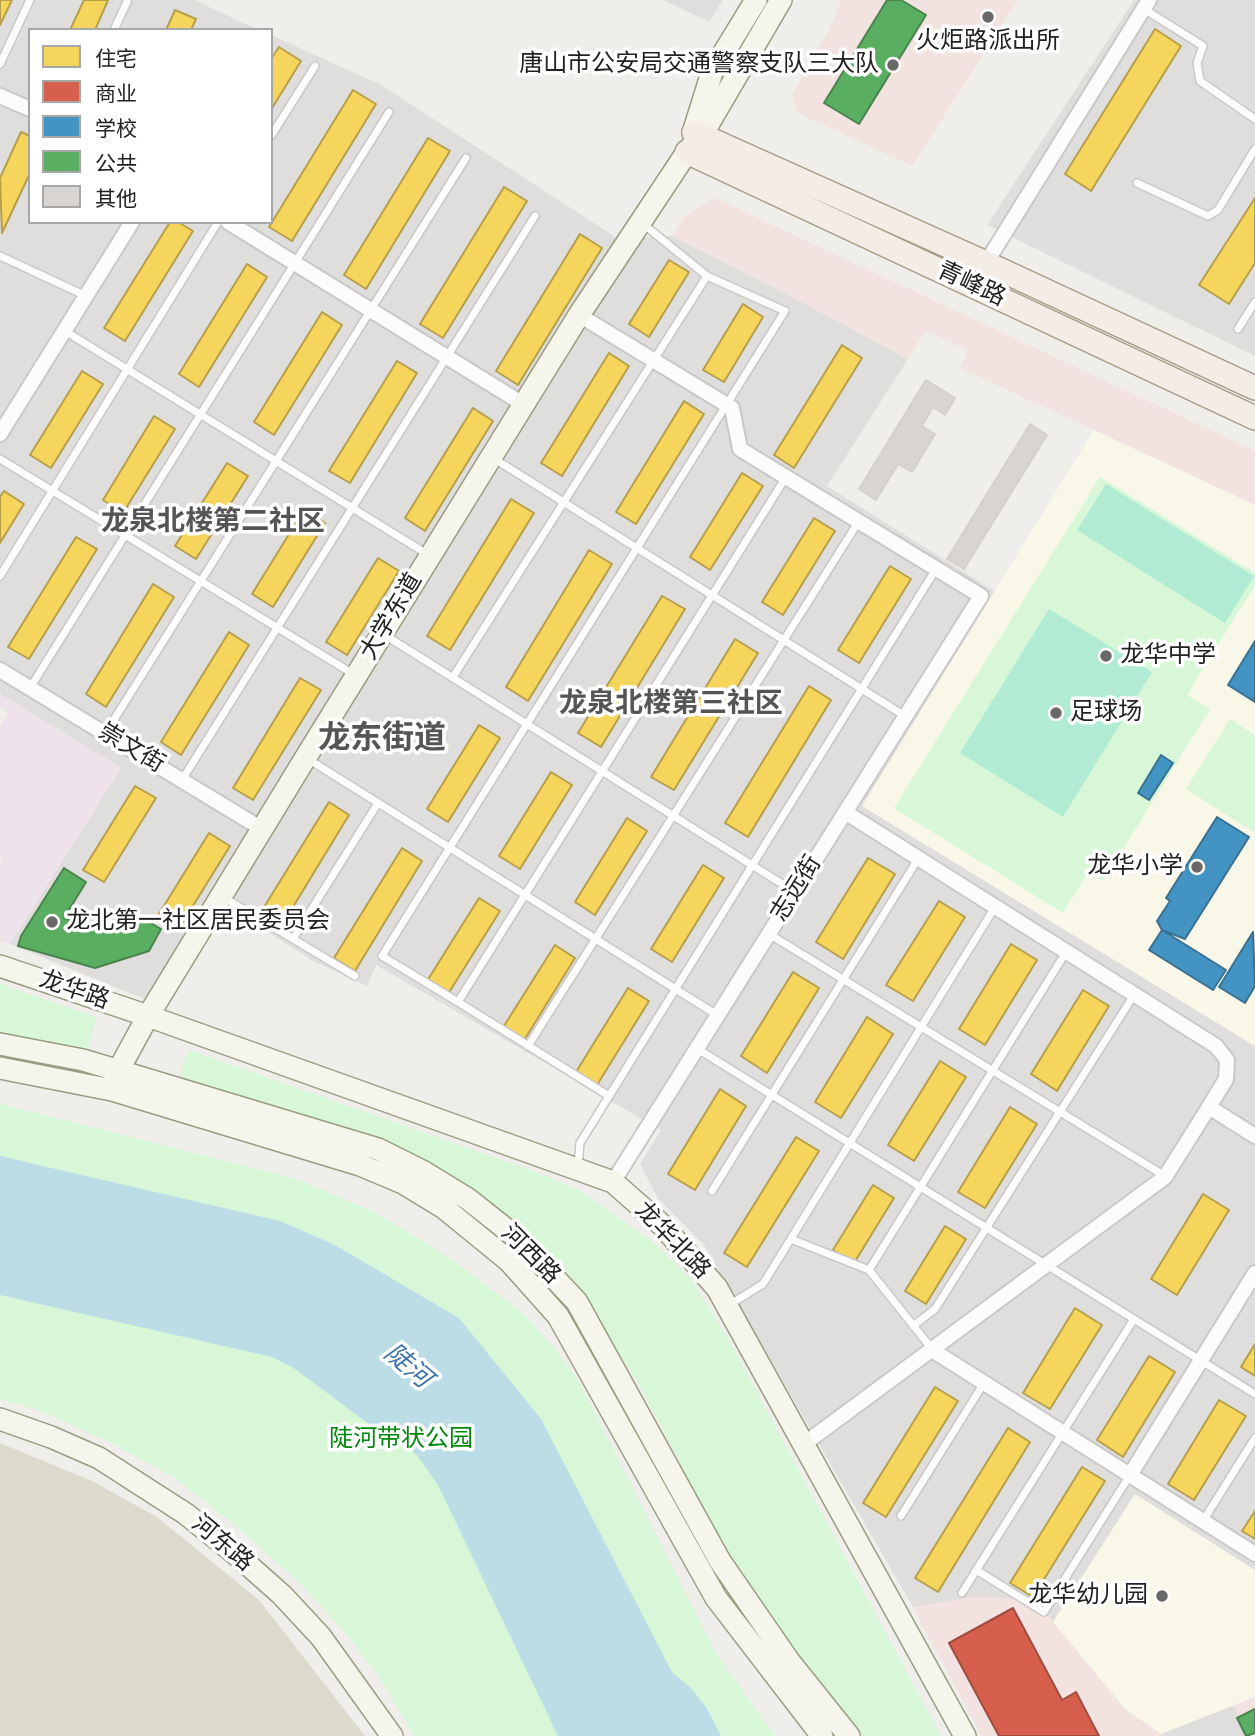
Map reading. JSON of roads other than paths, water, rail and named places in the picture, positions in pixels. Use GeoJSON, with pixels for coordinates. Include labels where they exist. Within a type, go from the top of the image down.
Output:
{"type":"FeatureCollection","features":[{"type":"Feature","properties":{"kind":"main road","name":"青峰路"},"geometry":{"type":"LineString","coordinates":[[694,140],[986,263],[1255,388]]}},
{"type":"Feature","properties":{"kind":"main road","name":"青峰路"},"geometry":{"type":"LineString","coordinates":[[694,140],[1255,418]]}},
{"type":"Feature","properties":{"kind":"street","name":"大学东道"},"geometry":{"type":"LineString","coordinates":[[694,140],[712,72],[756,0]]}},
{"type":"Feature","properties":{"kind":"street","name":"大学东道"},"geometry":{"type":"LineString","coordinates":[[115,1080],[148,1016],[221,895],[523,404],[781,0]]}},
{"type":"Feature","properties":{"kind":"street"},"geometry":{"type":"LineString","coordinates":[[986,263],[1146,4]]}},
{"type":"Feature","properties":{"kind":"street"},"geometry":{"type":"LineString","coordinates":[[0,96],[28,108]]}},
{"type":"Feature","properties":{"kind":"street"},"geometry":{"type":"LineString","coordinates":[[0,434],[131,224]]}},
{"type":"Feature","properties":{"kind":"street"},"geometry":{"type":"LineString","coordinates":[[231,224],[523,404]]}},
{"type":"Feature","properties":{"kind":"street"},"geometry":{"type":"LineString","coordinates":[[579,315],[732,408],[740,449],[937,568]]}},
{"type":"Feature","properties":{"kind":"street","name":"志远街"},"geometry":{"type":"LineString","coordinates":[[613,1182],[981,596],[937,568]]}},
{"type":"Feature","properties":{"kind":"street","name":"崇文街"},"geometry":{"type":"LineString","coordinates":[[0,670],[262,829]]}},
{"type":"Feature","properties":{"kind":"street"},"geometry":{"type":"LineString","coordinates":[[804,1444],[1165,1177],[1226,1079],[1227,1060],[1216,1046],[845,813]]}},
{"type":"Feature","properties":{"kind":"street","name":"龙华路"},"geometry":{"type":"LineString","coordinates":[[0,966],[148,1016]]}},
{"type":"Feature","properties":{"kind":"street","name":"龙华北路"},"geometry":{"type":"LineString","coordinates":[[148,1016],[613,1182],[663,1226],[717,1288],[965,1736]]}},
{"type":"Feature","properties":{"kind":"street","name":"河西路"},"geometry":{"type":"LineString","coordinates":[[0,1044],[83,1060],[115,1080],[403,1183],[444,1208],[509,1261],[558,1316],[716,1598],[822,1736]]}},
{"type":"Feature","properties":{"kind":"street","name":"河西路"},"geometry":{"type":"LineString","coordinates":[[0,1068],[115,1080],[378,1149],[468,1199],[516,1237],[577,1302],[720,1561],[789,1661],[849,1736]]}},
{"type":"Feature","properties":{"kind":"street"},"geometry":{"type":"LineString","coordinates":[[1209,1107],[1255,1136]]}},
{"type":"Feature","properties":{"kind":"street"},"geometry":{"type":"LineString","coordinates":[[1130,1475],[1255,1273]]}},
{"type":"Feature","properties":{"kind":"street"},"geometry":{"type":"LineString","coordinates":[[932,1350],[1255,1554]]}},
{"type":"Feature","properties":{"kind":"street","name":"河东路"},"geometry":{"type":"LineString","coordinates":[[0,1419],[99,1458],[186,1514],[238,1556],[282,1595],[321,1637],[392,1736]]}},
{"type":"Feature","properties":{"kind":"lane"},"geometry":{"type":"LineString","coordinates":[[0,64],[30,0]]}},
{"type":"Feature","properties":{"kind":"lane"},"geometry":{"type":"LineString","coordinates":[[115,28],[127,2]]}},
{"type":"Feature","properties":{"kind":"lane"},"geometry":{"type":"LineString","coordinates":[[1146,4],[1203,46],[1197,62],[1200,82],[1255,119]]}},
{"type":"Feature","properties":{"kind":"lane"},"geometry":{"type":"LineString","coordinates":[[273,133],[315,66]]}},
{"type":"Feature","properties":{"kind":"lane"},"geometry":{"type":"LineString","coordinates":[[30,688],[389,112]]}},
{"type":"Feature","properties":{"kind":"lane"},"geometry":{"type":"LineString","coordinates":[[1137,183],[1208,216],[1218,210],[1255,149]]}},
{"type":"Feature","properties":{"kind":"lane"},"geometry":{"type":"LineString","coordinates":[[105,734],[466,158]]}},
{"type":"Feature","properties":{"kind":"lane"},"geometry":{"type":"LineString","coordinates":[[182,780],[535,216]]}},
{"type":"Feature","properties":{"kind":"lane"},"geometry":{"type":"LineString","coordinates":[[609,1096],[382,956],[635,547],[785,311],[707,276],[641,222]]}},
{"type":"Feature","properties":{"kind":"lane"},"geometry":{"type":"LineString","coordinates":[[0,576],[217,224]]}},
{"type":"Feature","properties":{"kind":"lane"},"geometry":{"type":"LineString","coordinates":[[0,256],[86,296]]}},
{"type":"Feature","properties":{"kind":"lane"},"geometry":{"type":"LineString","coordinates":[[453,677],[707,276]]}},
{"type":"Feature","properties":{"kind":"lane"},"geometry":{"type":"LineString","coordinates":[[1238,329],[1255,302]]}},
{"type":"Feature","properties":{"kind":"lane"},"geometry":{"type":"LineString","coordinates":[[64,331],[430,555]]}},
{"type":"Feature","properties":{"kind":"lane"},"geometry":{"type":"LineString","coordinates":[[491,457],[905,716]]}},
{"type":"Feature","properties":{"kind":"lane"},"geometry":{"type":"LineString","coordinates":[[0,458],[356,676]]}},
{"type":"Feature","properties":{"kind":"lane"},"geometry":{"type":"LineString","coordinates":[[458,1002],[786,477]]}},
{"type":"Feature","properties":{"kind":"lane"},"geometry":{"type":"LineString","coordinates":[[528,1046],[859,520]]}},
{"type":"Feature","properties":{"kind":"lane"},"geometry":{"type":"LineString","coordinates":[[578,1168],[580,1143],[937,568]]}},
{"type":"Feature","properties":{"kind":"lane"},"geometry":{"type":"LineString","coordinates":[[382,633],[795,892]]}},
{"type":"Feature","properties":{"kind":"lane"},"geometry":{"type":"LineString","coordinates":[[306,757],[717,1015]]}},
{"type":"Feature","properties":{"kind":"lane"},"geometry":{"type":"LineString","coordinates":[[293,939],[378,803]]}},
{"type":"Feature","properties":{"kind":"lane"},"geometry":{"type":"LineString","coordinates":[[712,1191],[918,859]]}},
{"type":"Feature","properties":{"kind":"lane"},"geometry":{"type":"LineString","coordinates":[[221,895],[355,976]]}},
{"type":"Feature","properties":{"kind":"lane"},"geometry":{"type":"LineString","coordinates":[[727,1306],[763,1284],[995,907]]}},
{"type":"Feature","properties":{"kind":"lane"},"geometry":{"type":"LineString","coordinates":[[769,933],[1165,1177]]}},
{"type":"Feature","properties":{"kind":"lane"},"geometry":{"type":"LineString","coordinates":[[869,1270],[1066,952]]}},
{"type":"Feature","properties":{"kind":"lane"},"geometry":{"type":"LineString","coordinates":[[913,1325],[935,1309],[1134,995]]}},
{"type":"Feature","properties":{"kind":"lane"},"geometry":{"type":"LineString","coordinates":[[696,1048],[1255,1395]]}},
{"type":"Feature","properties":{"kind":"lane"},"geometry":{"type":"LineString","coordinates":[[791,1239],[869,1270],[932,1350]]}},
{"type":"Feature","properties":{"kind":"lane"},"geometry":{"type":"LineString","coordinates":[[962,1593],[1134,1319]]}},
{"type":"Feature","properties":{"kind":"lane"},"geometry":{"type":"LineString","coordinates":[[901,1516],[985,1383]]}},
{"type":"Feature","properties":{"kind":"lane"},"geometry":{"type":"LineString","coordinates":[[1203,1521],[1255,1438]]}},
{"type":"Feature","properties":{"kind":"lane"},"geometry":{"type":"LineString","coordinates":[[976,1570],[1044,1612],[1130,1475]]}},
{"type":"Feature","properties":{"kind":"water","name":"陡河"},"geometry":{"type":"Polygon","coordinates":[[[0,1156],[280,1221],[333,1244],[459,1318],[541,1419],[672,1672],[692,1689],[706,1707],[721,1736],[558,1736],[438,1485],[417,1455],[390,1435],[366,1422],[295,1369],[272,1357],[0,1295],[0,1156]]]}},
{"type":"Feature","properties":{"kind":"place","name":"火炬路派出所"},"geometry":{"type":"Point","coordinates":[988,17]}},
{"type":"Feature","properties":{"kind":"place","name":"唐山市公安局交通警察支队三大队"},"geometry":{"type":"Point","coordinates":[893,65]}},
{"type":"Feature","properties":{"kind":"place","name":"龙华中学"},"geometry":{"type":"Point","coordinates":[1106,656]}},
{"type":"Feature","properties":{"kind":"place","name":"足球场"},"geometry":{"type":"Point","coordinates":[1056,713]}},
{"type":"Feature","properties":{"kind":"place","name":"龙华小学"},"geometry":{"type":"Point","coordinates":[1197,867]}},
{"type":"Feature","properties":{"kind":"place","name":"龙北第一社区居民委员会"},"geometry":{"type":"Point","coordinates":[52,922]}},
{"type":"Feature","properties":{"kind":"place","name":"龙华幼儿园"},"geometry":{"type":"Point","coordinates":[1162,1596]}},
{"type":"Feature","properties":{"kind":"district","name":"龙泉北楼第二社区"},"geometry":{"type":"Point","coordinates":[213,523]}},
{"type":"Feature","properties":{"kind":"district","name":"龙泉北楼第三社区"},"geometry":{"type":"Point","coordinates":[671,705]}},
{"type":"Feature","properties":{"kind":"district","name":"龙东街道"},"geometry":{"type":"Point","coordinates":[382,740]}},
{"type":"Feature","properties":{"kind":"park label","name":"陡河带状公园"},"geometry":{"type":"Point","coordinates":[401,1440]}}]}
